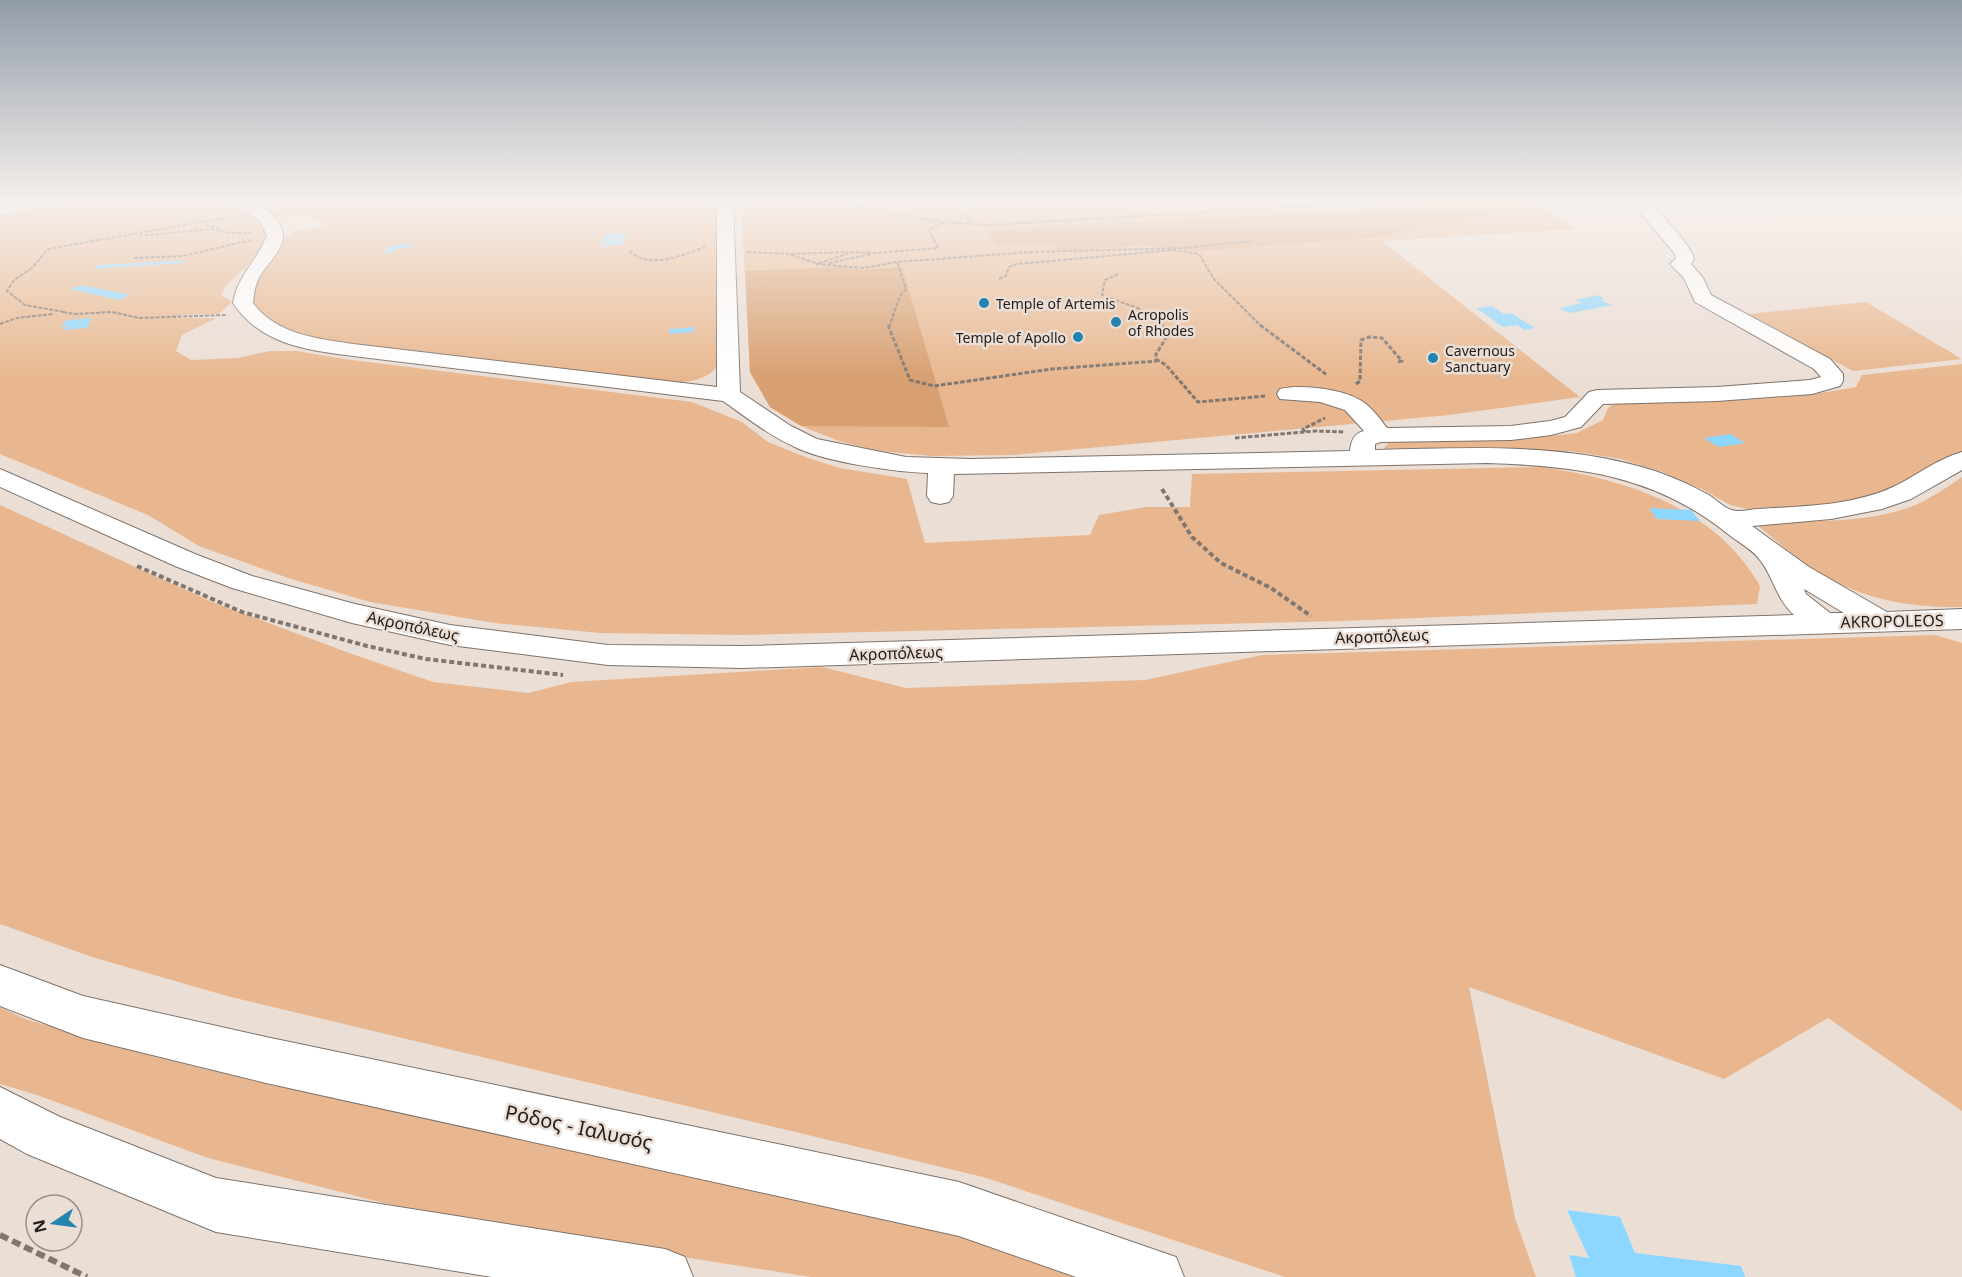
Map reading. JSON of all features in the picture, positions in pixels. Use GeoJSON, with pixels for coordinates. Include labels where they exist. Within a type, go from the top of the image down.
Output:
{"type":"FeatureCollection","features":[{"type":"Feature","properties":{"kind":"main road","name":"Ρόδος - Ιαλυσός"},"geometry":{"type":"LineString","coordinates":[[0,985],[83,1017],[266,1060],[959,1209],[1156,1277]]}},
{"type":"Feature","properties":{"kind":"main road"},"geometry":{"type":"LineString","coordinates":[[0,1112],[45,1136],[216,1205],[665,1277]]}},
{"type":"Feature","properties":{"kind":"street"},"geometry":{"type":"LineString","coordinates":[[262,260],[246,282],[243,303],[253,320],[272,330],[327,346],[729,395],[775,427],[808,444],[879,461],[906,465],[941,466],[1531,456],[1597,464],[1658,482],[1694,498],[1727,519],[1771,554],[1815,584],[1884,623]]}},
{"type":"Feature","properties":{"kind":"street"},"geometry":{"type":"LineString","coordinates":[[726,260],[729,395]]}},
{"type":"Feature","properties":{"kind":"street"},"geometry":{"type":"LineString","coordinates":[[1362,458],[1363,442],[1368,437],[1511,433],[1551,428],[1573,422],[1597,397],[1739,392],[1812,387],[1832,381],[1832,374],[1822,364],[1702,298],[1700,286],[1692,275],[1678,264],[1684,260]]}},
{"type":"Feature","properties":{"kind":"street"},"geometry":{"type":"LineString","coordinates":[[1288,394],[1322,395],[1348,399],[1381,435]]}},
{"type":"Feature","properties":{"kind":"street"},"geometry":{"type":"LineString","coordinates":[[1727,519],[1829,512],[1866,505],[1915,487],[1962,460]]}},
{"type":"Feature","properties":{"kind":"street"},"geometry":{"type":"LineString","coordinates":[[1162,489],[1179,463]]}},
{"type":"Feature","properties":{"kind":"street"},"geometry":{"type":"LineString","coordinates":[[940,496],[941,466]]}},
{"type":"Feature","properties":{"kind":"street","name":"Ακροπόλεως"},"geometry":{"type":"LineString","coordinates":[[0,477],[185,560],[242,582],[352,613],[450,635],[608,655],[743,657],[1822,623]]}},
{"type":"Feature","properties":{"kind":"street"},"geometry":{"type":"LineString","coordinates":[[1771,554],[1794,599],[1822,623]]}},
{"type":"Feature","properties":{"kind":"street","name":"AKROPOLEOS"},"geometry":{"type":"LineString","coordinates":[[1822,623],[1962,620]]}},
{"type":"Feature","properties":{"kind":"path"},"geometry":{"type":"LineString","coordinates":[[37,260],[32,267],[9,285],[7,291],[20,302],[44,311],[75,314],[112,312],[139,318],[248,314]]}},
{"type":"Feature","properties":{"kind":"path"},"geometry":{"type":"LineString","coordinates":[[805,260],[818,264],[863,268],[929,260]]}},
{"type":"Feature","properties":{"kind":"path"},"geometry":{"type":"LineString","coordinates":[[818,264],[830,260]]}},
{"type":"Feature","properties":{"kind":"path"},"geometry":{"type":"LineString","coordinates":[[818,264],[851,260]]}},
{"type":"Feature","properties":{"kind":"path"},"geometry":{"type":"LineString","coordinates":[[999,279],[1006,276],[1009,267],[1064,260]]}},
{"type":"Feature","properties":{"kind":"path"},"geometry":{"type":"LineString","coordinates":[[1201,260],[1204,268],[1248,317],[1295,354],[1328,376],[1348,399],[1360,381],[1361,340],[1369,337],[1382,338],[1402,361],[1398,362]]}},
{"type":"Feature","properties":{"kind":"path"},"geometry":{"type":"LineString","coordinates":[[897,262],[906,289],[900,296],[888,325],[910,380],[934,386],[1052,369],[1158,361],[1166,365],[1198,402],[1288,394]]}},
{"type":"Feature","properties":{"kind":"path"},"geometry":{"type":"LineString","coordinates":[[1118,274],[1105,280],[1102,295],[1133,305],[1153,317],[1166,329],[1168,335],[1156,354],[1158,361]]}},
{"type":"Feature","properties":{"kind":"path"},"geometry":{"type":"LineString","coordinates":[[0,324],[26,316],[64,312]]}},
{"type":"Feature","properties":{"kind":"path"},"geometry":{"type":"LineString","coordinates":[[1315,431],[1350,433]]}},
{"type":"Feature","properties":{"kind":"path"},"geometry":{"type":"LineString","coordinates":[[1162,489],[1192,537],[1221,563],[1271,588],[1318,621]]}},
{"type":"Feature","properties":{"kind":"path"},"geometry":{"type":"LineString","coordinates":[[0,1235],[87,1277]]}},
{"type":"Feature","properties":{"kind":"shaded area"},"geometry":{"type":"Polygon","coordinates":[[[0,260],[252,260],[223,290],[221,295],[232,302],[219,314],[181,315],[175,318],[217,318],[182,335],[176,351],[191,360],[238,358],[269,351],[297,351],[344,359],[692,402],[742,422],[768,442],[808,458],[840,468],[907,479],[925,543],[1090,535],[1099,515],[1146,507],[1190,507],[1192,474],[1541,467],[1573,472],[1636,489],[1694,517],[1719,536],[1741,559],[1760,586],[1757,604],[1344,621],[743,635],[600,633],[495,623],[370,602],[288,578],[199,546],[148,515],[0,454],[0,260]]]}},
{"type":"Feature","properties":{"kind":"shaded area"},"geometry":{"type":"Polygon","coordinates":[[[266,260],[719,260],[720,363],[702,378],[687,382],[663,383],[320,344],[254,317],[244,290],[266,260]]]}},
{"type":"Feature","properties":{"kind":"shaded area","name":"Acropolis of Rhodes"},"geometry":{"type":"Polygon","coordinates":[[[744,260],[1406,260],[1580,397],[1449,415],[1013,455],[932,456],[878,451],[839,441],[801,426],[770,407],[750,372],[744,260]]]}},
{"type":"Feature","properties":{"kind":"shaded area"},"geometry":{"type":"Polygon","coordinates":[[[844,267],[863,270],[902,267],[949,427],[801,426],[770,407],[750,372],[745,271],[844,267]]]}},
{"type":"Feature","properties":{"kind":"shaded area"},"geometry":{"type":"Polygon","coordinates":[[[1866,302],[1962,359],[1853,371],[1749,314],[1866,302]]]}},
{"type":"Feature","properties":{"kind":"shaded area"},"geometry":{"type":"Polygon","coordinates":[[[1962,364],[1962,452],[1931,467],[1896,490],[1858,500],[1763,513],[1730,505],[1702,489],[1662,472],[1621,459],[1570,451],[1382,451],[1389,442],[1541,437],[1577,433],[1603,420],[1608,408],[1619,401],[1708,401],[1797,396],[1856,387],[1862,375],[1962,364]]]}},
{"type":"Feature","properties":{"kind":"shaded area"},"geometry":{"type":"Polygon","coordinates":[[[1962,477],[1962,607],[1906,604],[1854,590],[1811,567],[1753,522],[1854,519],[1893,512],[1924,501],[1962,477]]]}},
{"type":"Feature","properties":{"kind":"shaded area"},"geometry":{"type":"Polygon","coordinates":[[[0,505],[212,602],[352,654],[433,682],[529,693],[571,682],[822,667],[906,688],[1145,680],[1262,655],[1935,635],[1962,643],[1962,1111],[1828,1018],[1724,1079],[1469,987],[1515,1218],[1536,1277],[1285,1277],[983,1177],[227,996],[92,957],[0,924],[0,505]]]}},
{"type":"Feature","properties":{"kind":"shaded area"},"geometry":{"type":"Polygon","coordinates":[[[0,1007],[25,1019],[156,1057],[275,1086],[505,1123],[977,1237],[1090,1277],[811,1277],[454,1221],[208,1158],[37,1095],[0,1084],[0,1007]]]}},
{"type":"Feature","properties":{"kind":"building"},"geometry":{"type":"Polygon","coordinates":[[[186,260],[182,263],[93,269],[97,265],[186,260]]]}},
{"type":"Feature","properties":{"kind":"building"},"geometry":{"type":"Polygon","coordinates":[[[82,285],[131,295],[118,300],[70,289],[82,285]]]}},
{"type":"Feature","properties":{"kind":"building"},"geometry":{"type":"Polygon","coordinates":[[[1598,295],[1605,299],[1600,300],[1612,305],[1570,313],[1559,308],[1582,303],[1575,300],[1598,295]]]}},
{"type":"Feature","properties":{"kind":"building"},"geometry":{"type":"Polygon","coordinates":[[[1492,306],[1504,314],[1511,313],[1535,328],[1524,330],[1517,325],[1503,327],[1476,308],[1492,306]]]}},
{"type":"Feature","properties":{"kind":"building"},"geometry":{"type":"Polygon","coordinates":[[[92,318],[87,328],[63,330],[67,326],[60,327],[67,320],[92,318]]]}},
{"type":"Feature","properties":{"kind":"building"},"geometry":{"type":"Polygon","coordinates":[[[694,327],[694,332],[669,334],[669,329],[694,327]]]}},
{"type":"Feature","properties":{"kind":"building"},"geometry":{"type":"Polygon","coordinates":[[[1730,434],[1745,443],[1719,447],[1704,438],[1730,434]]]}},
{"type":"Feature","properties":{"kind":"building"},"geometry":{"type":"Polygon","coordinates":[[[1649,508],[1691,510],[1700,521],[1657,519],[1649,508]]]}},
{"type":"Feature","properties":{"kind":"building"},"geometry":{"type":"Polygon","coordinates":[[[1567,1210],[1620,1217],[1635,1253],[1741,1266],[1745,1277],[1576,1277],[1569,1255],[1589,1258],[1567,1210]]]}},
{"type":"Feature","properties":{"kind":"place","name":"Temple of Artemis"},"geometry":{"type":"Point","coordinates":[984,303]}},
{"type":"Feature","properties":{"kind":"place","name":"Acropolis of Rhodes"},"geometry":{"type":"Point","coordinates":[1116,322]}},
{"type":"Feature","properties":{"kind":"place","name":"Temple of Apollo"},"geometry":{"type":"Point","coordinates":[1078,337]}},
{"type":"Feature","properties":{"kind":"place","name":"Cavernous Sanctuary"},"geometry":{"type":"Point","coordinates":[1433,358]}}]}
